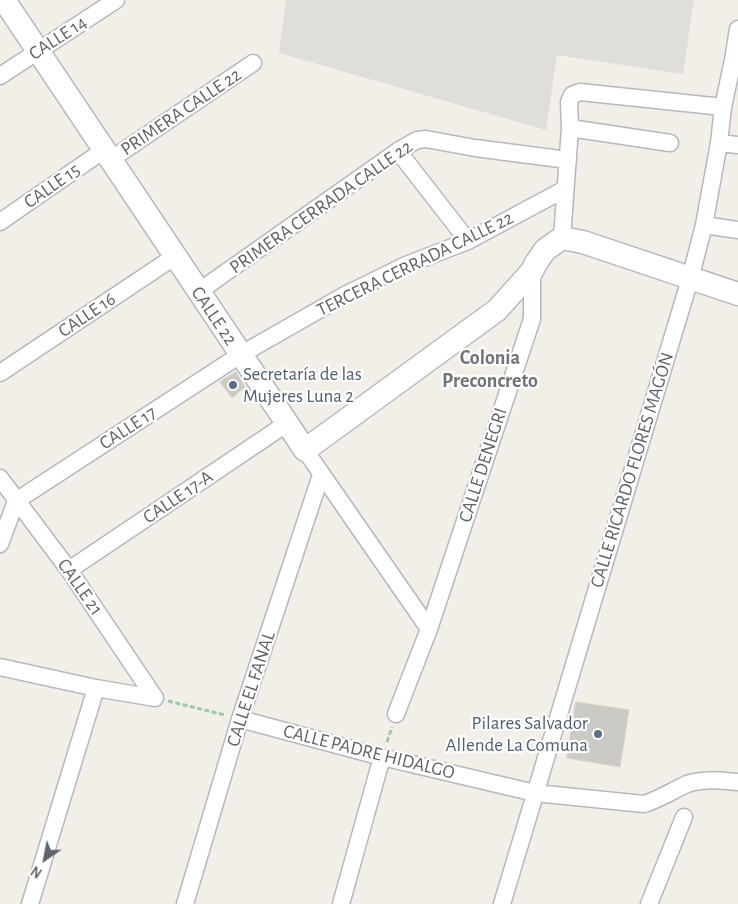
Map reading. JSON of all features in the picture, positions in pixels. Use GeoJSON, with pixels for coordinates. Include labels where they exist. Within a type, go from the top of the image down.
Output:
{"type":"FeatureCollection","features":[{"type":"Feature","properties":{"kind":"street","name":"CALLE 22"},"geometry":{"type":"LineString","coordinates":[[4,0],[286,424],[429,629]]}},
{"type":"Feature","properties":{"kind":"street","name":"CALLE 14"},"geometry":{"type":"LineString","coordinates":[[0,76],[116,0]]}},
{"type":"Feature","properties":{"kind":"street","name":"CALLE RICARDO FLORES MAGÓN"},"geometry":{"type":"LineString","coordinates":[[502,904],[690,279],[704,225],[719,143],[723,107],[736,60],[738,29]]}},
{"type":"Feature","properties":{"kind":"street","name":"PRIMERA CALLE 22"},"geometry":{"type":"LineString","coordinates":[[107,155],[252,63]]}},
{"type":"Feature","properties":{"kind":"street"},"geometry":{"type":"LineString","coordinates":[[562,238],[570,128],[569,102],[572,95],[580,92],[723,107]]}},
{"type":"Feature","properties":{"kind":"street"},"geometry":{"type":"LineString","coordinates":[[570,128],[670,143]]}},
{"type":"Feature","properties":{"kind":"street","name":"PRIMERA CERRADA CALLE 22"},"geometry":{"type":"LineString","coordinates":[[198,292],[398,151],[417,140],[426,139],[475,148],[568,160]]}},
{"type":"Feature","properties":{"kind":"street"},"geometry":{"type":"LineString","coordinates":[[719,143],[738,145]]}},
{"type":"Feature","properties":{"kind":"street"},"geometry":{"type":"LineString","coordinates":[[398,151],[468,241]]}},
{"type":"Feature","properties":{"kind":"street","name":"CALLE 15"},"geometry":{"type":"LineString","coordinates":[[0,222],[107,155]]}},
{"type":"Feature","properties":{"kind":"street","name":"TERCERA CERRADA CALLE 22"},"geometry":{"type":"LineString","coordinates":[[240,355],[345,295],[406,265],[468,241],[565,189]]}},
{"type":"Feature","properties":{"kind":"street"},"geometry":{"type":"LineString","coordinates":[[704,225],[738,230]]}},
{"type":"Feature","properties":{"kind":"street"},"geometry":{"type":"LineString","coordinates":[[562,238],[607,250],[738,294]]}},
{"type":"Feature","properties":{"kind":"street"},"geometry":{"type":"LineString","coordinates":[[305,450],[497,310],[532,272],[545,250],[562,238]]}},
{"type":"Feature","properties":{"kind":"street","name":"CALLE 16"},"geometry":{"type":"LineString","coordinates":[[0,373],[174,257]]}},
{"type":"Feature","properties":{"kind":"street","name":"CALLE DENEGRI"},"geometry":{"type":"LineString","coordinates":[[396,714],[429,629],[532,319],[532,272]]}},
{"type":"Feature","properties":{"kind":"street","name":"CALLE 17"},"geometry":{"type":"LineString","coordinates":[[16,501],[240,355]]}},
{"type":"Feature","properties":{"kind":"street","name":"CALLE 17-A"},"geometry":{"type":"LineString","coordinates":[[69,570],[286,424]]}},
{"type":"Feature","properties":{"kind":"street","name":"CALLE EL FANAL"},"geometry":{"type":"LineString","coordinates":[[185,904],[240,719],[321,475]]}},
{"type":"Feature","properties":{"kind":"street","name":"CALLE 21"},"geometry":{"type":"LineString","coordinates":[[0,478],[69,570],[155,698]]}},
{"type":"Feature","properties":{"kind":"street"},"geometry":{"type":"LineString","coordinates":[[0,544],[16,501]]}},
{"type":"Feature","properties":{"kind":"street"},"geometry":{"type":"LineString","coordinates":[[0,667],[96,688],[155,698]]}},
{"type":"Feature","properties":{"kind":"street"},"geometry":{"type":"LineString","coordinates":[[30,904],[96,688]]}},
{"type":"Feature","properties":{"kind":"street","name":"CALLE PADRE HIDALGO"},"geometry":{"type":"LineString","coordinates":[[240,719],[382,757],[535,793],[644,804],[659,799],[689,784],[706,780],[738,782]]}},
{"type":"Feature","properties":{"kind":"street"},"geometry":{"type":"LineString","coordinates":[[341,904],[382,757]]}},
{"type":"Feature","properties":{"kind":"street"},"geometry":{"type":"LineString","coordinates":[[649,904],[684,817]]}},
{"type":"Feature","properties":{"kind":"path"},"geometry":{"type":"LineString","coordinates":[[155,698],[240,719]]}},
{"type":"Feature","properties":{"kind":"path"},"geometry":{"type":"LineString","coordinates":[[382,757],[396,714]]}},
{"type":"Feature","properties":{"kind":"shaded area"},"geometry":{"type":"Polygon","coordinates":[[[286,0],[694,0],[683,74],[557,55],[546,130],[279,53],[286,0]]]}},
{"type":"Feature","properties":{"kind":"building","name":"Secretaría de las Mujeres Luna 2"},"geometry":{"type":"Polygon","coordinates":[[[236,372],[245,387],[232,398],[220,382],[236,372]]]}},
{"type":"Feature","properties":{"kind":"building","name":"Pilares Salvador Allende La Comuna"},"geometry":{"type":"Polygon","coordinates":[[[576,702],[629,710],[620,767],[567,758],[576,702]]]}},
{"type":"Feature","properties":{"kind":"place","name":"Secretaría de las Mujeres Luna 2"},"geometry":{"type":"Point","coordinates":[233,385]}},
{"type":"Feature","properties":{"kind":"place","name":"Pilares Salvador Allende La Comuna"},"geometry":{"type":"Point","coordinates":[598,734]}},
{"type":"Feature","properties":{"kind":"district","name":"Colonia Preconcreto"},"geometry":{"type":"Point","coordinates":[490,370]}}]}
